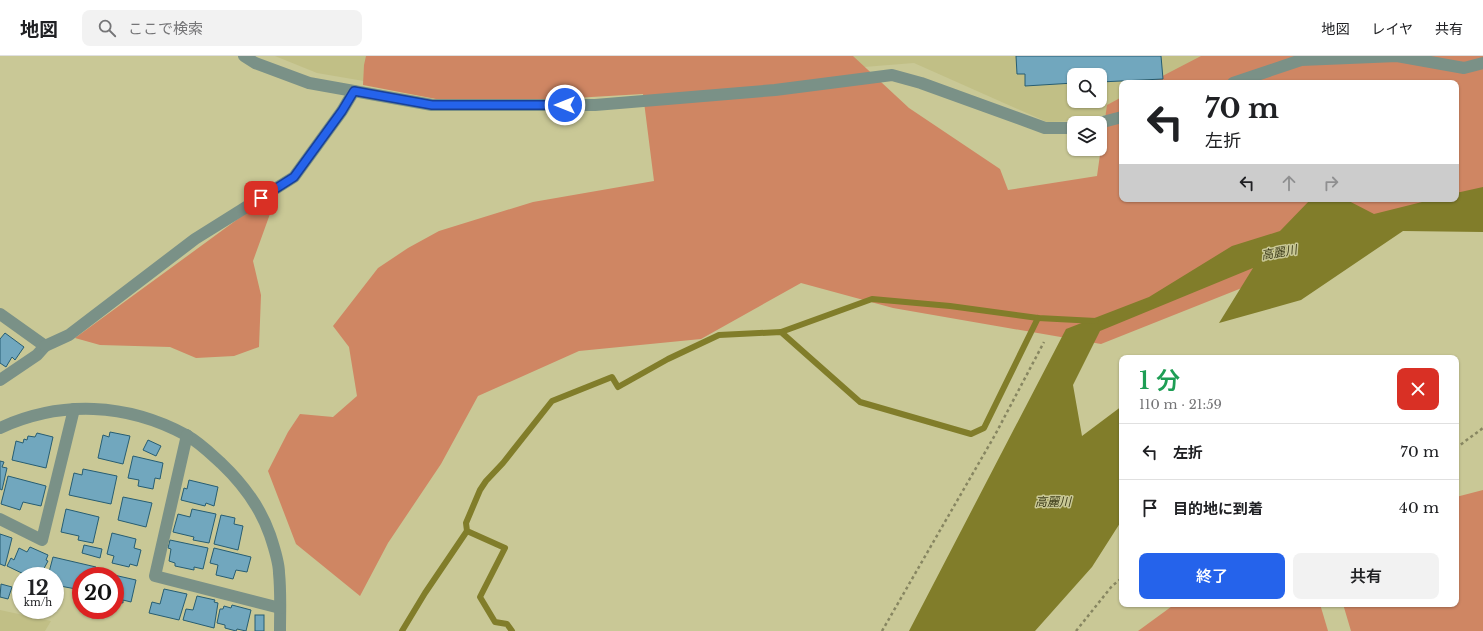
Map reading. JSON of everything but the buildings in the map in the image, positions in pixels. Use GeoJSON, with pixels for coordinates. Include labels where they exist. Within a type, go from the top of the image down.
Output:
{"type":"FeatureCollection","features":[{"type":"Feature","properties":{"kind":"street"},"geometry":{"type":"LineString","coordinates":[[244,56],[255,63],[310,83],[432,105],[595,105],[775,90],[892,75],[921,83],[1045,128],[1067,128]]}},
{"type":"Feature","properties":{"kind":"street"},"geometry":{"type":"LineString","coordinates":[[1242,80],[1301,60],[1397,56],[1464,68],[1483,63]]}},
{"type":"Feature","properties":{"kind":"street"},"geometry":{"type":"LineString","coordinates":[[0,380],[37,355],[45,346],[69,335],[195,239],[294,177],[342,111],[354,91]]}},
{"type":"Feature","properties":{"kind":"street"},"geometry":{"type":"LineString","coordinates":[[1107,121],[1119,117]]}},
{"type":"Feature","properties":{"kind":"street"},"geometry":{"type":"LineString","coordinates":[[0,314],[45,346]]}},
{"type":"Feature","properties":{"kind":"street"},"geometry":{"type":"LineString","coordinates":[[0,428],[12,422],[46,412],[101,408],[156,421],[186,435],[204,447],[233,474],[251,497],[270,535],[280,572],[280,631]]}},
{"type":"Feature","properties":{"kind":"street"},"geometry":{"type":"LineString","coordinates":[[0,519],[42,540],[74,409]]}},
{"type":"Feature","properties":{"kind":"street"},"geometry":{"type":"LineString","coordinates":[[186,435],[155,576],[280,608]]}},
{"type":"Feature","properties":{"kind":"path"},"geometry":{"type":"LineString","coordinates":[[882,631],[995,435],[1044,342]]}},
{"type":"Feature","properties":{"kind":"path"},"geometry":{"type":"LineString","coordinates":[[1459,446],[1483,428]]}},
{"type":"Feature","properties":{"kind":"path"},"geometry":{"type":"LineString","coordinates":[[1076,631],[1112,586],[1119,580]]}},
{"type":"Feature","properties":{"kind":"shaded area"},"geometry":{"type":"Polygon","coordinates":[[[275,56],[1290,56],[1221,80],[1119,80],[1119,111],[1101,116],[1067,116],[1067,121],[1047,122],[914,63],[839,69],[434,93],[317,73],[275,56]]]}},
{"type":"Feature","properties":{"kind":"shaded area"},"geometry":{"type":"Polygon","coordinates":[[[366,56],[853,56],[909,108],[1000,169],[1008,190],[1097,176],[1100,156],[1107,156],[1107,116],[1105,116],[1107,105],[1119,99],[1119,202],[1459,202],[1459,80],[1155,80],[1201,56],[1483,56],[1483,195],[1277,274],[1101,344],[893,308],[801,283],[701,339],[579,351],[478,396],[441,464],[388,543],[360,596],[296,544],[268,471],[288,432],[300,414],[333,417],[357,396],[349,347],[333,326],[378,268],[408,248],[439,231],[533,202],[654,181],[643,94],[557,99],[436,99],[363,85],[366,56]]]}},
{"type":"Feature","properties":{"kind":"shaded area"},"geometry":{"type":"Polygon","coordinates":[[[279,189],[253,261],[261,295],[259,347],[234,356],[196,358],[170,347],[100,345],[75,338],[279,189]]]}},
{"type":"Feature","properties":{"kind":"shaded area"},"geometry":{"type":"Polygon","coordinates":[[[1483,490],[1483,631],[1351,631],[1344,607],[1459,607],[1459,496],[1483,490]]]}},
{"type":"Feature","properties":{"kind":"shaded area"},"geometry":{"type":"Polygon","coordinates":[[[1171,607],[1321,607],[1328,631],[1138,631],[1171,607]]]}},
{"type":"Feature","properties":{"kind":"shaded area"},"geometry":{"type":"Polygon","coordinates":[[[0,610],[12,613],[12,619],[42,619],[51,621],[45,631],[0,631],[0,610]]]}},
{"type":"Feature","properties":{"kind":"water","name":"高麗川"},"geometry":{"type":"Polygon","coordinates":[[[1483,187],[1483,232],[1403,231],[1301,300],[1219,323],[1253,268],[1100,331],[1073,385],[1082,436],[1119,408],[1119,525],[1092,567],[1035,631],[909,631],[1066,329],[1149,297],[1232,246],[1280,231],[1308,202],[1351,202],[1374,214],[1422,202],[1459,202],[1459,192],[1483,187]]]}},
{"type":"Feature","properties":{"kind":"waterway"},"geometry":{"type":"LineString","coordinates":[[781,332],[872,299],[950,306],[1038,318],[1096,321]]}},
{"type":"Feature","properties":{"kind":"waterway"},"geometry":{"type":"LineString","coordinates":[[512,631],[507,624],[495,622],[480,597],[505,548],[467,531],[466,523],[480,490],[486,481],[503,463],[552,401],[612,377],[618,387],[668,359],[719,335],[781,332],[860,402],[971,434],[984,428],[1038,318]]}},
{"type":"Feature","properties":{"kind":"waterway"},"geometry":{"type":"LineString","coordinates":[[402,631],[425,593],[467,531]]}},
{"type":"Feature","properties":{"kind":"route"},"geometry":{"type":"LineString","coordinates":[[261,198],[294,177],[342,111],[354,91],[432,105],[565,105]]}}]}
